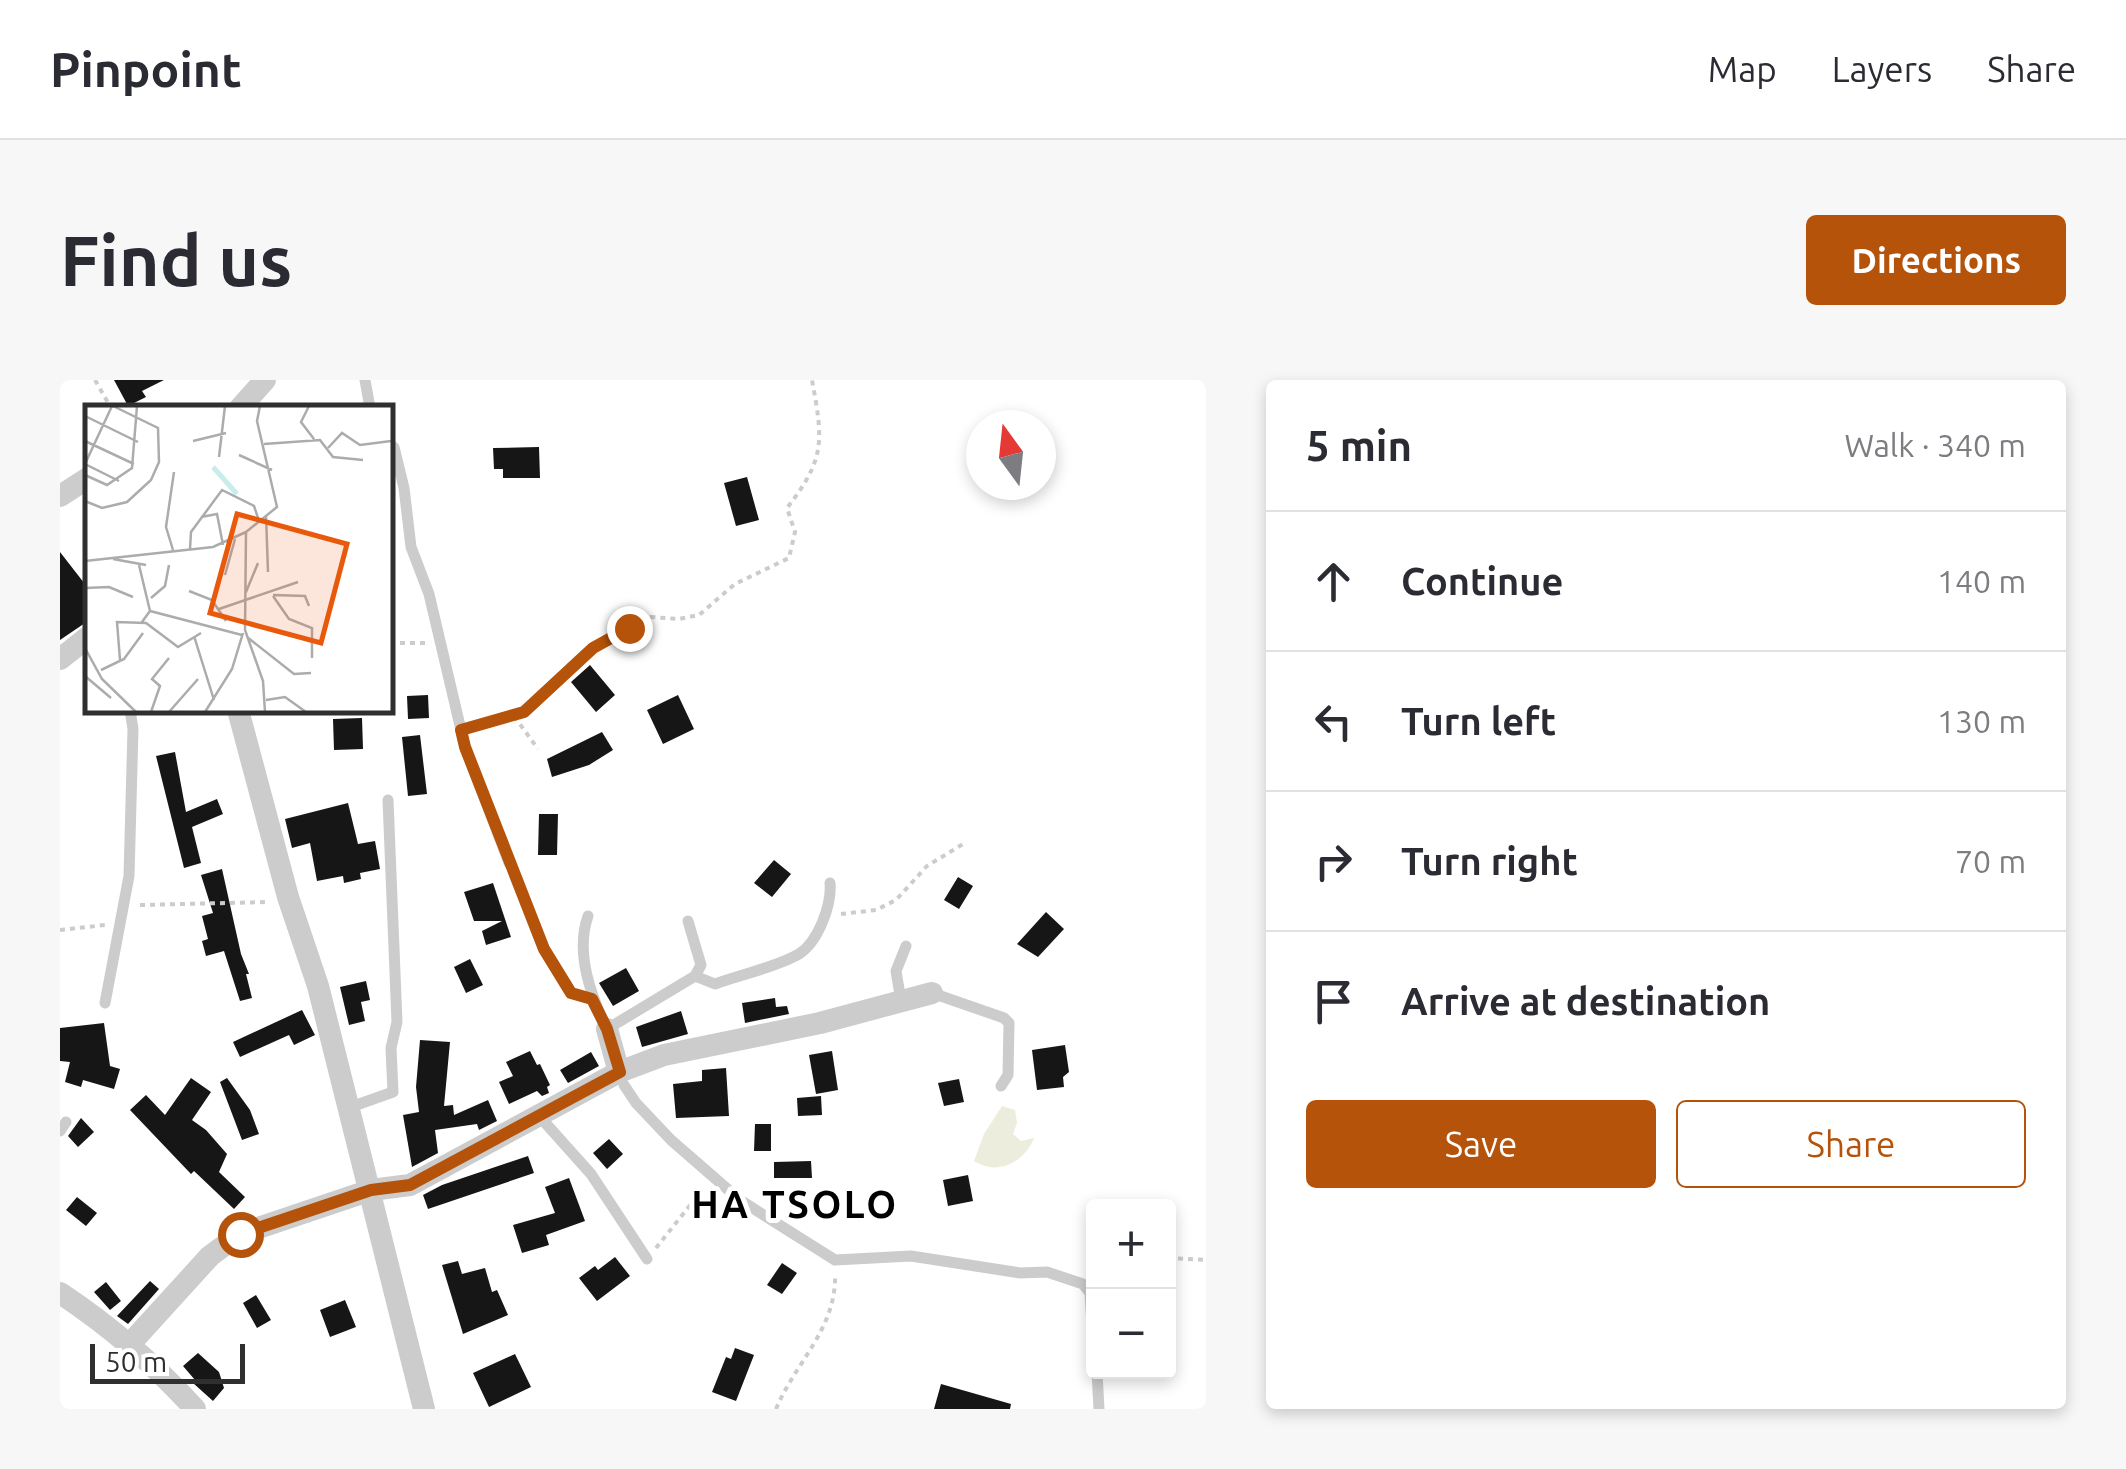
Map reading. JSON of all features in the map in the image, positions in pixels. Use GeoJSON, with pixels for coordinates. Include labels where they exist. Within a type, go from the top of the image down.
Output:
{"type":"FeatureCollection","features":[{"type":"Feature","properties":{"kind":"street"},"geometry":{"type":"LineString","coordinates":[[243,405],[265,380]]}},
{"type":"Feature","properties":{"kind":"street"},"geometry":{"type":"LineString","coordinates":[[60,496],[85,480]]}},
{"type":"Feature","properties":{"kind":"street"},"geometry":{"type":"LineString","coordinates":[[60,660],[85,639]]}},
{"type":"Feature","properties":{"kind":"street"},"geometry":{"type":"LineString","coordinates":[[239,712],[288,897],[318,986],[424,1409]]}},
{"type":"Feature","properties":{"kind":"street"},"geometry":{"type":"LineString","coordinates":[[129,1345],[210,1256],[240,1234],[371,1190],[410,1185],[478,1146],[682,1050],[768,1035],[932,993]]}},
{"type":"Feature","properties":{"kind":"street"},"geometry":{"type":"LineString","coordinates":[[607,1029],[622,1078]]}},
{"type":"Feature","properties":{"kind":"street"},"geometry":{"type":"LineString","coordinates":[[60,1294],[164,1374],[194,1409]]}},
{"type":"Feature","properties":{"kind":"lane"},"geometry":{"type":"LineString","coordinates":[[365,380],[369,405]]}},
{"type":"Feature","properties":{"kind":"lane"},"geometry":{"type":"LineString","coordinates":[[392,447],[404,488],[411,547],[429,594],[461,730],[509,862]]}},
{"type":"Feature","properties":{"kind":"lane"},"geometry":{"type":"LineString","coordinates":[[105,1003],[125,907],[133,730],[130,712]]}},
{"type":"Feature","properties":{"kind":"lane"},"geometry":{"type":"LineString","coordinates":[[346,1109],[393,1092],[392,1048],[397,1022],[388,800]]}},
{"type":"Feature","properties":{"kind":"lane"},"geometry":{"type":"LineString","coordinates":[[694,976],[715,984],[802,953],[826,916],[831,900],[830,883]]}},
{"type":"Feature","properties":{"kind":"lane"},"geometry":{"type":"LineString","coordinates":[[588,916],[583,930],[592,999],[607,1029],[694,976],[701,965],[688,921]]}},
{"type":"Feature","properties":{"kind":"lane"},"geometry":{"type":"LineString","coordinates":[[902,1002],[896,971],[906,946]]}},
{"type":"Feature","properties":{"kind":"lane"},"geometry":{"type":"LineString","coordinates":[[932,993],[1009,1023],[1008,1075],[1001,1086]]}},
{"type":"Feature","properties":{"kind":"lane"},"geometry":{"type":"LineString","coordinates":[[622,1078],[636,1103],[714,1178],[740,1200],[834,1260],[911,1256],[1007,1272],[1046,1272],[1083,1284],[1087,1289]]}},
{"type":"Feature","properties":{"kind":"lane"},"geometry":{"type":"LineString","coordinates":[[540,1117],[591,1174],[646,1258]]}},
{"type":"Feature","properties":{"kind":"lane"},"geometry":{"type":"LineString","coordinates":[[1097,1379],[1098,1409]]}},
{"type":"Feature","properties":{"kind":"path"},"geometry":{"type":"LineString","coordinates":[[96,380],[109,405]]}},
{"type":"Feature","properties":{"kind":"path"},"geometry":{"type":"LineString","coordinates":[[461,730],[524,712],[593,648],[651,616],[680,619],[699,615],[734,584],[788,558],[795,532],[787,508],[817,464],[820,429],[812,380]]}},
{"type":"Feature","properties":{"kind":"path"},"geometry":{"type":"LineString","coordinates":[[392,643],[441,641]]}},
{"type":"Feature","properties":{"kind":"path"},"geometry":{"type":"LineString","coordinates":[[514,716],[538,749]]}},
{"type":"Feature","properties":{"kind":"path"},"geometry":{"type":"LineString","coordinates":[[826,916],[876,910],[896,900],[927,866],[964,844]]}},
{"type":"Feature","properties":{"kind":"path"},"geometry":{"type":"LineString","coordinates":[[509,862],[544,949],[571,993],[592,999]]}},
{"type":"Feature","properties":{"kind":"path"},"geometry":{"type":"LineString","coordinates":[[125,907],[156,902],[166,906],[178,902],[272,902],[288,897]]}},
{"type":"Feature","properties":{"kind":"path"},"geometry":{"type":"LineString","coordinates":[[60,930],[100,924],[121,926]]}},
{"type":"Feature","properties":{"kind":"path"},"geometry":{"type":"LineString","coordinates":[[646,1258],[714,1178]]}},
{"type":"Feature","properties":{"kind":"path"},"geometry":{"type":"LineString","coordinates":[[1176,1258],[1206,1260]]}},
{"type":"Feature","properties":{"kind":"path"},"geometry":{"type":"LineString","coordinates":[[776,1409],[831,1313],[836,1288],[834,1260]]}},
{"type":"Feature","properties":{"kind":"green space"},"geometry":{"type":"Polygon","coordinates":[[[1002,1106],[1015,1110],[1017,1123],[1013,1134],[1021,1141],[1034,1138],[1017,1160],[1000,1167],[983,1165],[974,1161],[984,1134],[1002,1106]]]}},
{"type":"Feature","properties":{"kind":"building"},"geometry":{"type":"Polygon","coordinates":[[[114,380],[164,380],[142,391],[146,397],[127,405],[114,380]]]}},
{"type":"Feature","properties":{"kind":"building"},"geometry":{"type":"Polygon","coordinates":[[[539,447],[540,478],[503,478],[503,469],[494,469],[493,448],[539,447]]]}},
{"type":"Feature","properties":{"kind":"building"},"geometry":{"type":"Polygon","coordinates":[[[747,477],[759,520],[736,526],[724,483],[747,477]]]}},
{"type":"Feature","properties":{"kind":"building"},"geometry":{"type":"Polygon","coordinates":[[[60,552],[85,584],[85,623],[60,640],[60,552]]]}},
{"type":"Feature","properties":{"kind":"building"},"geometry":{"type":"Polygon","coordinates":[[[590,665],[615,695],[596,712],[571,682],[590,665]]]}},
{"type":"Feature","properties":{"kind":"building"},"geometry":{"type":"Polygon","coordinates":[[[428,695],[429,718],[408,719],[407,696],[428,695]]]}},
{"type":"Feature","properties":{"kind":"building"},"geometry":{"type":"Polygon","coordinates":[[[678,695],[694,729],[663,744],[647,710],[678,695]]]}},
{"type":"Feature","properties":{"kind":"building"},"geometry":{"type":"Polygon","coordinates":[[[362,718],[363,749],[334,750],[333,719],[362,718]]]}},
{"type":"Feature","properties":{"kind":"building"},"geometry":{"type":"Polygon","coordinates":[[[602,732],[613,750],[589,765],[552,777],[547,759],[602,732]]]}},
{"type":"Feature","properties":{"kind":"building"},"geometry":{"type":"Polygon","coordinates":[[[420,735],[427,794],[408,796],[402,737],[420,735]]]}},
{"type":"Feature","properties":{"kind":"building"},"geometry":{"type":"Polygon","coordinates":[[[175,752],[186,812],[217,799],[223,814],[192,827],[201,863],[184,868],[156,756],[175,752]]]}},
{"type":"Feature","properties":{"kind":"building"},"geometry":{"type":"Polygon","coordinates":[[[348,803],[358,844],[375,841],[380,869],[360,873],[361,879],[344,883],[343,876],[317,881],[310,843],[292,848],[285,819],[348,803]]]}},
{"type":"Feature","properties":{"kind":"building"},"geometry":{"type":"Polygon","coordinates":[[[539,814],[558,814],[557,855],[538,855],[539,814]]]}},
{"type":"Feature","properties":{"kind":"building"},"geometry":{"type":"Polygon","coordinates":[[[774,860],[791,874],[772,897],[754,883],[774,860]]]}},
{"type":"Feature","properties":{"kind":"building"},"geometry":{"type":"Polygon","coordinates":[[[222,869],[249,974],[252,998],[240,1001],[224,951],[206,956],[202,941],[208,939],[202,916],[213,913],[201,875],[222,869]]]}},
{"type":"Feature","properties":{"kind":"building"},"geometry":{"type":"Polygon","coordinates":[[[958,877],[973,886],[959,909],[944,900],[958,877]]]}},
{"type":"Feature","properties":{"kind":"building"},"geometry":{"type":"Polygon","coordinates":[[[493,883],[511,937],[486,945],[482,931],[502,921],[474,921],[464,892],[493,883]]]}},
{"type":"Feature","properties":{"kind":"building"},"geometry":{"type":"Polygon","coordinates":[[[1046,912],[1064,929],[1038,957],[1017,944],[1046,912]]]}},
{"type":"Feature","properties":{"kind":"building"},"geometry":{"type":"Polygon","coordinates":[[[470,959],[483,985],[466,993],[454,967],[470,959]]]}},
{"type":"Feature","properties":{"kind":"building"},"geometry":{"type":"Polygon","coordinates":[[[626,968],[639,991],[613,1006],[599,983],[626,968]]]}},
{"type":"Feature","properties":{"kind":"building"},"geometry":{"type":"Polygon","coordinates":[[[366,981],[370,1000],[361,1002],[365,1021],[349,1025],[340,987],[366,981]]]}},
{"type":"Feature","properties":{"kind":"building"},"geometry":{"type":"Polygon","coordinates":[[[775,998],[776,1007],[787,1006],[789,1014],[745,1023],[742,1003],[775,998]]]}},
{"type":"Feature","properties":{"kind":"building"},"geometry":{"type":"Polygon","coordinates":[[[302,1010],[315,1035],[294,1045],[289,1035],[240,1057],[233,1042],[302,1010]]]}},
{"type":"Feature","properties":{"kind":"building"},"geometry":{"type":"Polygon","coordinates":[[[681,1011],[688,1034],[642,1047],[636,1027],[681,1011]]]}},
{"type":"Feature","properties":{"kind":"building"},"geometry":{"type":"Polygon","coordinates":[[[104,1023],[110,1066],[120,1069],[114,1089],[83,1080],[81,1087],[65,1082],[70,1062],[60,1061],[60,1028],[104,1023]]]}},
{"type":"Feature","properties":{"kind":"building"},"geometry":{"type":"Polygon","coordinates":[[[420,1040],[450,1042],[444,1106],[453,1105],[454,1115],[488,1100],[497,1121],[479,1130],[477,1124],[435,1130],[438,1153],[412,1167],[403,1115],[419,1112],[416,1087],[420,1040]]]}},
{"type":"Feature","properties":{"kind":"building"},"geometry":{"type":"Polygon","coordinates":[[[1065,1045],[1069,1072],[1063,1077],[1064,1087],[1037,1090],[1032,1050],[1065,1045]]]}},
{"type":"Feature","properties":{"kind":"building"},"geometry":{"type":"Polygon","coordinates":[[[530,1051],[550,1085],[549,1093],[542,1096],[537,1091],[509,1104],[499,1082],[513,1076],[506,1062],[530,1051]]]}},
{"type":"Feature","properties":{"kind":"building"},"geometry":{"type":"Polygon","coordinates":[[[832,1051],[838,1090],[816,1094],[809,1055],[832,1051]]]}},
{"type":"Feature","properties":{"kind":"building"},"geometry":{"type":"Polygon","coordinates":[[[591,1052],[599,1066],[568,1083],[560,1070],[591,1052]]]}},
{"type":"Feature","properties":{"kind":"building"},"geometry":{"type":"Polygon","coordinates":[[[726,1068],[729,1116],[676,1118],[673,1084],[702,1081],[702,1070],[726,1068]]]}},
{"type":"Feature","properties":{"kind":"building"},"geometry":{"type":"Polygon","coordinates":[[[191,1078],[211,1092],[192,1120],[227,1154],[219,1172],[245,1197],[234,1209],[194,1171],[191,1174],[130,1110],[146,1095],[165,1115],[191,1078]]]}},
{"type":"Feature","properties":{"kind":"building"},"geometry":{"type":"Polygon","coordinates":[[[227,1078],[250,1110],[259,1134],[242,1140],[220,1082],[227,1078]]]}},
{"type":"Feature","properties":{"kind":"building"},"geometry":{"type":"Polygon","coordinates":[[[959,1079],[964,1102],[944,1106],[938,1083],[959,1079]]]}},
{"type":"Feature","properties":{"kind":"building"},"geometry":{"type":"Polygon","coordinates":[[[821,1096],[822,1115],[798,1116],[797,1098],[821,1096]]]}},
{"type":"Feature","properties":{"kind":"building"},"geometry":{"type":"Polygon","coordinates":[[[81,1118],[94,1132],[78,1147],[68,1136],[81,1118]]]}},
{"type":"Feature","properties":{"kind":"building"},"geometry":{"type":"Polygon","coordinates":[[[755,1124],[771,1124],[771,1151],[754,1151],[755,1124]]]}},
{"type":"Feature","properties":{"kind":"building"},"geometry":{"type":"Polygon","coordinates":[[[609,1139],[623,1154],[607,1169],[593,1153],[609,1139]]]}},
{"type":"Feature","properties":{"kind":"building"},"geometry":{"type":"Polygon","coordinates":[[[528,1156],[534,1173],[428,1209],[423,1195],[528,1156]]]}},
{"type":"Feature","properties":{"kind":"building"},"geometry":{"type":"Polygon","coordinates":[[[811,1161],[812,1178],[774,1178],[774,1162],[811,1161]]]}},
{"type":"Feature","properties":{"kind":"building"},"geometry":{"type":"Polygon","coordinates":[[[968,1175],[973,1201],[948,1206],[943,1180],[968,1175]]]}},
{"type":"Feature","properties":{"kind":"building"},"geometry":{"type":"Polygon","coordinates":[[[569,1178],[585,1221],[546,1235],[549,1245],[522,1253],[513,1225],[555,1213],[545,1187],[569,1178]]]}},
{"type":"Feature","properties":{"kind":"building"},"geometry":{"type":"Polygon","coordinates":[[[77,1197],[97,1213],[86,1226],[66,1210],[77,1197]]]}},
{"type":"Feature","properties":{"kind":"building"},"geometry":{"type":"Polygon","coordinates":[[[615,1257],[630,1276],[597,1301],[579,1278],[615,1257]]]}},
{"type":"Feature","properties":{"kind":"building"},"geometry":{"type":"Polygon","coordinates":[[[458,1261],[462,1274],[485,1268],[492,1292],[497,1290],[508,1315],[463,1334],[442,1265],[458,1261]]]}},
{"type":"Feature","properties":{"kind":"building"},"geometry":{"type":"Polygon","coordinates":[[[782,1263],[797,1273],[782,1294],[767,1285],[782,1263]]]}},
{"type":"Feature","properties":{"kind":"building"},"geometry":{"type":"Polygon","coordinates":[[[150,1281],[159,1289],[128,1324],[117,1316],[150,1281]]]}},
{"type":"Feature","properties":{"kind":"building"},"geometry":{"type":"Polygon","coordinates":[[[106,1282],[121,1301],[110,1310],[94,1292],[106,1282]]]}},
{"type":"Feature","properties":{"kind":"building"},"geometry":{"type":"Polygon","coordinates":[[[256,1295],[271,1320],[257,1328],[243,1303],[256,1295]]]}},
{"type":"Feature","properties":{"kind":"building"},"geometry":{"type":"Polygon","coordinates":[[[345,1300],[356,1327],[330,1337],[320,1310],[345,1300]]]}},
{"type":"Feature","properties":{"kind":"building"},"geometry":{"type":"Polygon","coordinates":[[[735,1348],[754,1355],[736,1401],[712,1392],[726,1357],[731,1359],[735,1348]]]}},
{"type":"Feature","properties":{"kind":"building"},"geometry":{"type":"Polygon","coordinates":[[[198,1353],[219,1372],[224,1388],[213,1401],[193,1383],[195,1380],[183,1366],[198,1353]]]}},
{"type":"Feature","properties":{"kind":"building"},"geometry":{"type":"Polygon","coordinates":[[[515,1354],[531,1387],[489,1407],[473,1373],[515,1354]]]}},
{"type":"Feature","properties":{"kind":"building"},"geometry":{"type":"Polygon","coordinates":[[[941,1384],[1011,1404],[1010,1409],[934,1409],[941,1384]]]}},
{"type":"Feature","properties":{"kind":"district","name":"HA TSOLO"},"geometry":{"type":"Point","coordinates":[795,1205]}},
{"type":"Feature","properties":{"kind":"route"},"geometry":{"type":"LineString","coordinates":[[240,1234],[371,1190],[410,1185],[620,1072],[607,1029],[592,999],[571,993],[544,949],[461,730],[524,712],[593,648],[629,628]]}}]}
